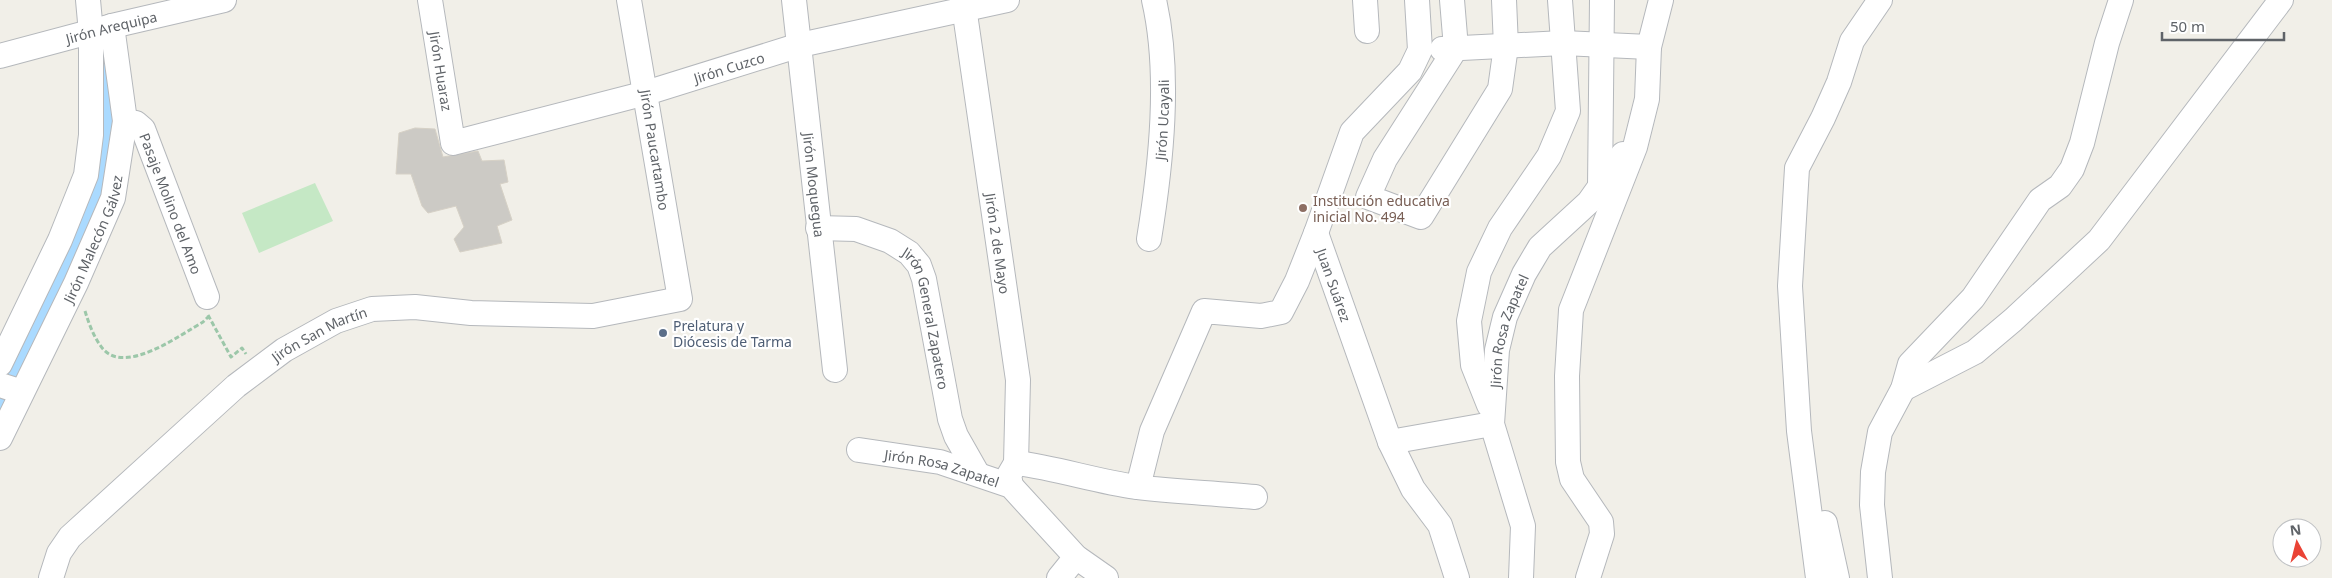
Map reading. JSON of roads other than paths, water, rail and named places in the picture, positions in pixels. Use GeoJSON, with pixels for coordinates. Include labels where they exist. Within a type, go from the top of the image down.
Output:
{"type":"FeatureCollection","features":[{"type":"Feature","properties":{"kind":"street","name":"Jirón Malecón Gálvez"},"geometry":{"type":"LineString","coordinates":[[0,438],[14,389],[76,283],[113,198],[125,121],[101,29],[88,0]]}},
{"type":"Feature","properties":{"kind":"street","name":"Jirón Arequipa"},"geometry":{"type":"LineString","coordinates":[[0,56],[101,29],[224,0]]}},
{"type":"Feature","properties":{"kind":"street","name":"Jirón Huaraz"},"geometry":{"type":"LineString","coordinates":[[430,0],[453,143]]}},
{"type":"Feature","properties":{"kind":"street","name":"Jirón Paucartambo"},"geometry":{"type":"LineString","coordinates":[[629,0],[680,299]]}},
{"type":"Feature","properties":{"kind":"street","name":"Jirón Moquegua"},"geometry":{"type":"LineString","coordinates":[[794,0],[835,370]]}},
{"type":"Feature","properties":{"kind":"street","name":"Jirón Cuzco"},"geometry":{"type":"LineString","coordinates":[[453,143],[646,93],[800,45],[963,4],[1007,0]]}},
{"type":"Feature","properties":{"kind":"street","name":"Jirón Ucayali"},"geometry":{"type":"LineString","coordinates":[[1149,239],[1159,177],[1161,129],[1161,32],[1154,0]]}},
{"type":"Feature","properties":{"kind":"street"},"geometry":{"type":"LineString","coordinates":[[1365,0],[1367,31]]}},
{"type":"Feature","properties":{"kind":"street"},"geometry":{"type":"LineString","coordinates":[[1417,0],[1420,50],[1563,43],[1649,47]]}},
{"type":"Feature","properties":{"kind":"street"},"geometry":{"type":"LineString","coordinates":[[1452,0],[1456,48],[1385,159],[1368,197],[1421,217],[1500,89],[1506,46],[1504,0]]}},
{"type":"Feature","properties":{"kind":"street"},"geometry":{"type":"LineString","coordinates":[[1390,442],[1492,418],[1473,365],[1469,321],[1479,272],[1500,228],[1549,156],[1568,110],[1560,0]]}},
{"type":"Feature","properties":{"kind":"street"},"geometry":{"type":"LineString","coordinates":[[1600,188],[1602,0]]}},
{"type":"Feature","properties":{"kind":"street"},"geometry":{"type":"LineString","coordinates":[[1588,578],[1602,534],[1601,522],[1572,478],[1568,462],[1567,376],[1571,310],[1612,208],[1642,122],[1647,99],[1649,47],[1661,0]]}},
{"type":"Feature","properties":{"kind":"street"},"geometry":{"type":"LineString","coordinates":[[1818,578],[1799,431],[1790,286],[1797,168],[1839,82],[1852,41],[1880,0]]}},
{"type":"Feature","properties":{"kind":"street"},"geometry":{"type":"LineString","coordinates":[[1880,578],[1872,505],[1873,472],[1880,432],[1904,389],[1910,364],[1974,298],[2040,200],[2054,192],[2067,178],[2082,143],[2107,43],[2122,0]]}},
{"type":"Feature","properties":{"kind":"street"},"geometry":{"type":"LineString","coordinates":[[1904,389],[1976,352],[2099,240],[2281,0]]}},
{"type":"Feature","properties":{"kind":"street","name":"Jirón 2 de Mayo"},"geometry":{"type":"LineString","coordinates":[[963,4],[1018,380],[1013,475]]}},
{"type":"Feature","properties":{"kind":"street","name":"Jirón Malecón Gálvez"},"geometry":{"type":"LineString","coordinates":[[0,364],[60,240],[86,175],[101,29]]}},
{"type":"Feature","properties":{"kind":"street","name":"Juan Suárez"},"geometry":{"type":"LineString","coordinates":[[1420,50],[1410,71],[1352,132],[1316,234],[1390,442],[1413,489],[1440,525],[1457,578]]}},
{"type":"Feature","properties":{"kind":"street","name":"Pasaje Molino del Amo"},"geometry":{"type":"LineString","coordinates":[[125,121],[136,123],[143,130],[208,306]]}},
{"type":"Feature","properties":{"kind":"street","name":"Jirón Rosa Zapatel"},"geometry":{"type":"LineString","coordinates":[[1521,578],[1524,526],[1492,418],[1497,350],[1505,317],[1524,274],[1540,247],[1589,202],[1614,168],[1642,122]]}},
{"type":"Feature","properties":{"kind":"street","name":"Jirón General Zapatero"},"geometry":{"type":"LineString","coordinates":[[818,228],[856,228],[890,241],[909,253],[919,265],[924,279],[950,419],[956,436],[977,474]]}},
{"type":"Feature","properties":{"kind":"street"},"geometry":{"type":"LineString","coordinates":[[1138,487],[1152,431],[1204,311],[1261,316],[1281,312],[1297,281],[1316,234]]}},
{"type":"Feature","properties":{"kind":"street","name":"Jirón San Martín"},"geometry":{"type":"LineString","coordinates":[[51,578],[59,553],[70,537],[234,389],[284,350],[336,321],[372,309],[415,307],[472,313],[593,316],[680,299]]}},
{"type":"Feature","properties":{"kind":"street","name":"Jirón Rosa Zapatel"},"geometry":{"type":"LineString","coordinates":[[859,450],[940,462],[977,474],[1013,475],[1076,557],[1106,578]]}},
{"type":"Feature","properties":{"kind":"street"},"geometry":{"type":"LineString","coordinates":[[1013,475],[1044,467],[1086,479],[1138,487],[1256,497]]}},
{"type":"Feature","properties":{"kind":"street"},"geometry":{"type":"LineString","coordinates":[[1807,493],[1819,495],[1837,578]]}},
{"type":"Feature","properties":{"kind":"street"},"geometry":{"type":"LineString","coordinates":[[1059,578],[1076,557]]}},
{"type":"Feature","properties":{"kind":"waterway"},"geometry":{"type":"LineString","coordinates":[[0,397],[50,299],[89,213],[100,177],[104,139],[101,59]]}},
{"type":"Feature","properties":{"kind":"place","name":"Institución educativa inicial No. 494"},"geometry":{"type":"Point","coordinates":[1303,208]}},
{"type":"Feature","properties":{"kind":"place","name":"Prelatura y Diócesis de Tarma"},"geometry":{"type":"Point","coordinates":[663,333]}}]}
